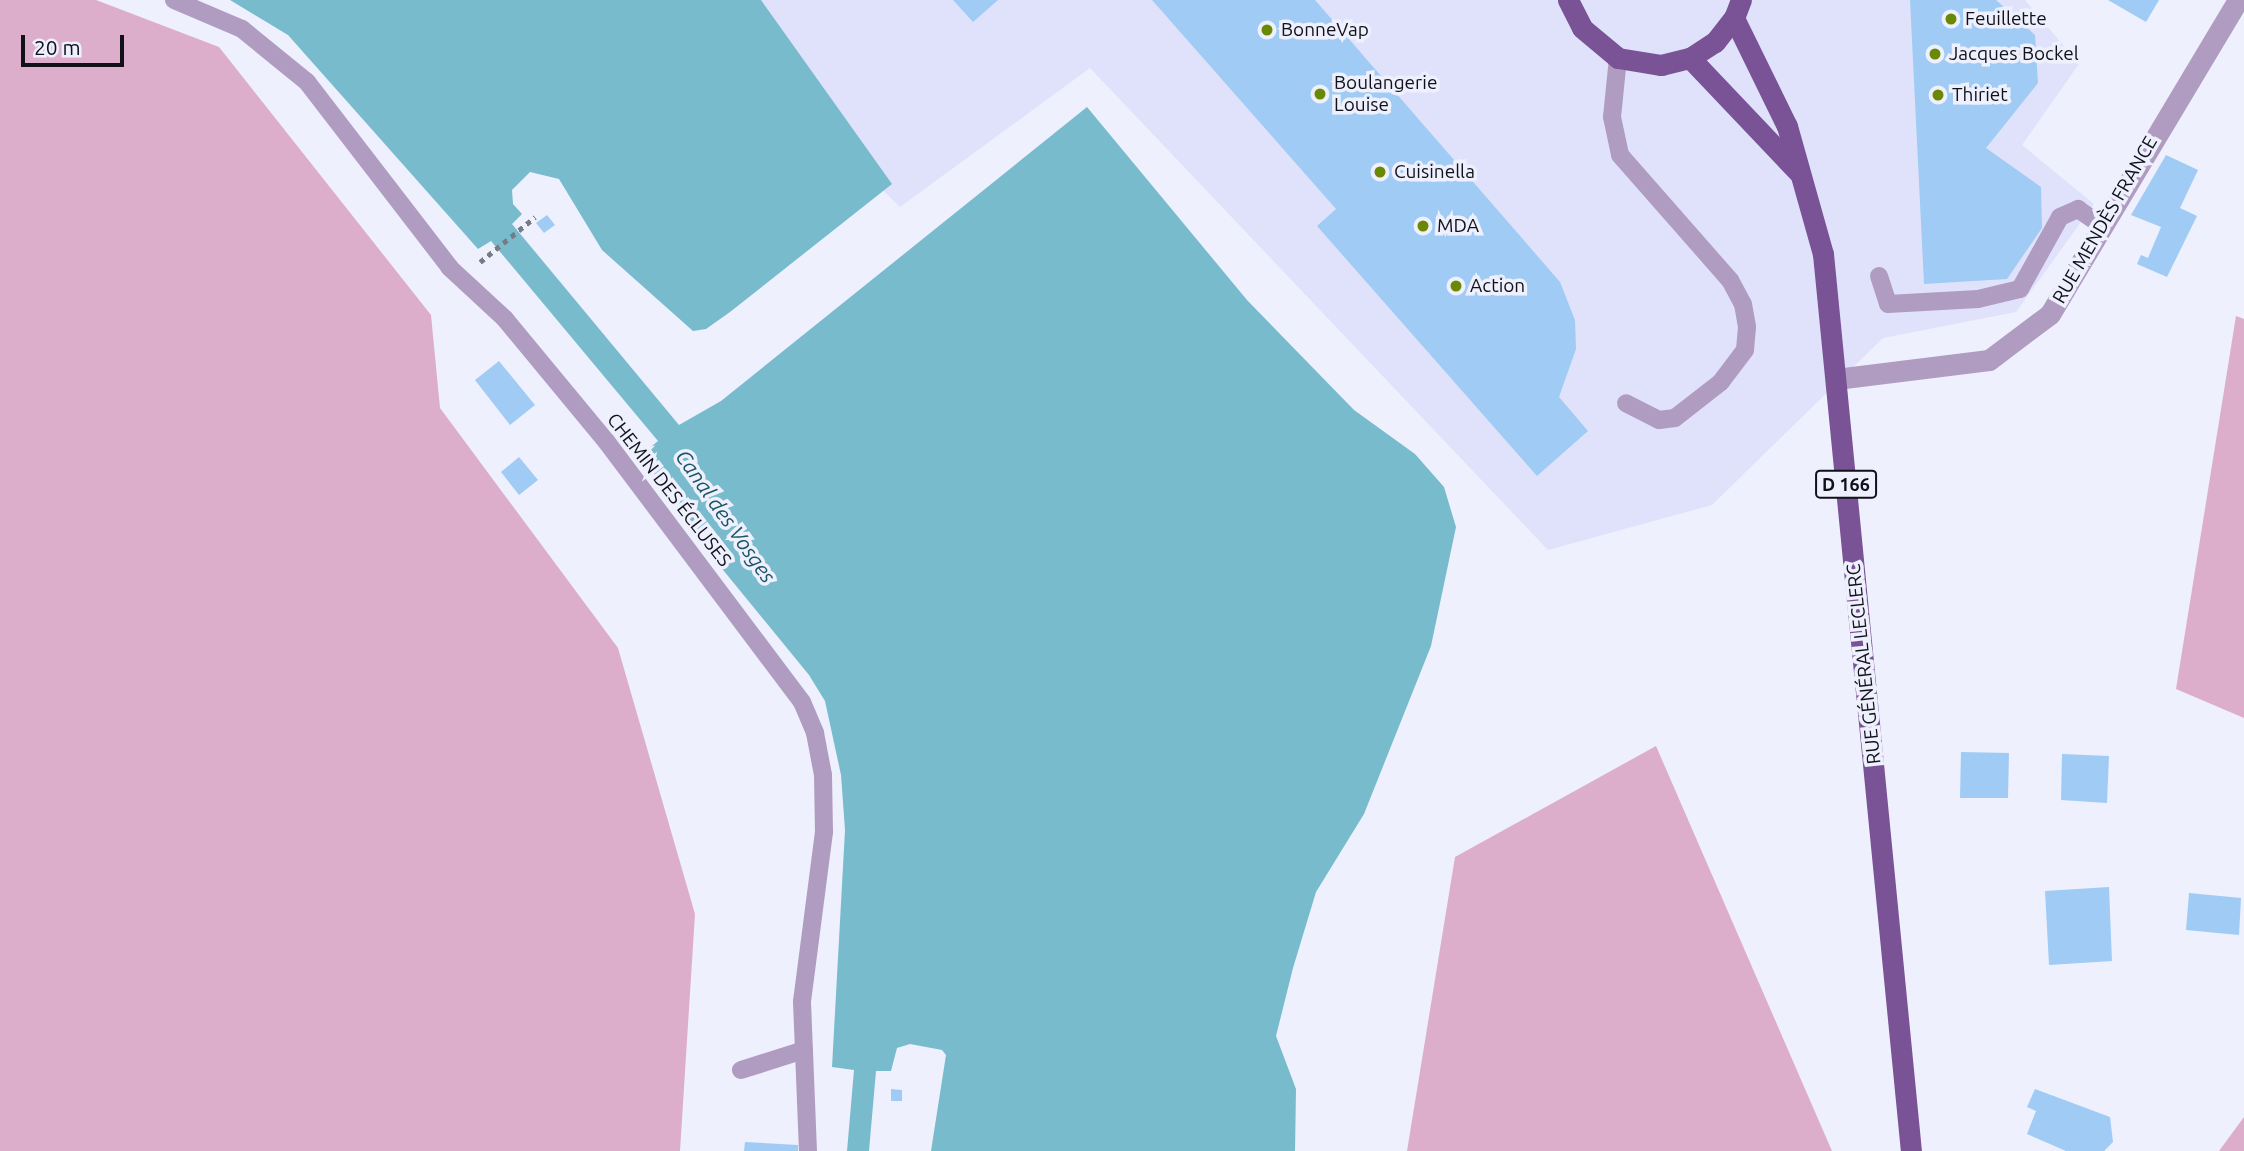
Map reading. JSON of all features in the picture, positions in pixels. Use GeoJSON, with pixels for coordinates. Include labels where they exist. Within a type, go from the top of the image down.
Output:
{"type":"FeatureCollection","features":[{"type":"Feature","properties":{"kind":"main road"},"geometry":{"type":"LineString","coordinates":[[1567,1],[1582,28],[1618,58],[1661,65],[1690,58],[1715,42],[1738,9]]}},
{"type":"Feature","properties":{"kind":"main road","name":"RUE GÉNÉRAL LECLERC"},"geometry":{"type":"LineString","coordinates":[[1738,9],[1787,126],[1823,254],[1910,1151]]}},
{"type":"Feature","properties":{"kind":"main road","name":"RUE GÉNÉRAL LECLERC"},"geometry":{"type":"LineString","coordinates":[[1690,58],[1804,179]]}},
{"type":"Feature","properties":{"kind":"street","name":"RUE MENDÈS FRANCE"},"geometry":{"type":"LineString","coordinates":[[1836,379],[1989,360],[2050,314],[2238,0]]}},
{"type":"Feature","properties":{"kind":"lane","name":"CHEMIN DES ÉCLUSES"},"geometry":{"type":"LineString","coordinates":[[174,0],[242,29],[307,82],[450,268],[505,319],[606,441],[802,702],[815,733],[823,775],[824,832],[802,1002],[808,1151]]}},
{"type":"Feature","properties":{"kind":"lane"},"geometry":{"type":"LineString","coordinates":[[1618,58],[1612,117],[1620,155],[1730,280],[1743,304],[1745,349],[1711,389],[1675,418],[1658,419],[1626,403]]}},
{"type":"Feature","properties":{"kind":"lane"},"geometry":{"type":"LineString","coordinates":[[1879,276],[1888,304],[1978,299],[2020,289],[2060,217],[2078,209],[2101,225]]}},
{"type":"Feature","properties":{"kind":"lane"},"geometry":{"type":"LineString","coordinates":[[741,1070],[804,1050]]}},
{"type":"Feature","properties":{"kind":"path"},"geometry":{"type":"LineString","coordinates":[[493,253],[535,217]]}},
{"type":"Feature","properties":{"kind":"shaded area"},"geometry":{"type":"Polygon","coordinates":[[[0,0],[96,0],[219,47],[431,315],[440,408],[618,648],[695,914],[680,1151],[0,1151],[0,0]]]}},
{"type":"Feature","properties":{"kind":"shaded area"},"geometry":{"type":"Polygon","coordinates":[[[690,0],[2025,0],[2079,64],[2022,145],[2094,204],[2016,312],[1883,338],[1712,505],[1548,550],[1090,68],[900,207],[690,0]]]}},
{"type":"Feature","properties":{"kind":"shaded area"},"geometry":{"type":"Polygon","coordinates":[[[2236,316],[2244,319],[2244,718],[2176,689],[2236,316]]]}},
{"type":"Feature","properties":{"kind":"shaded area"},"geometry":{"type":"Polygon","coordinates":[[[1656,746],[1832,1151],[1407,1151],[1455,857],[1656,746]]]}},
{"type":"Feature","properties":{"kind":"shaded area"},"geometry":{"type":"Polygon","coordinates":[[[2244,1117],[2244,1151],[2219,1151],[2244,1117]]]}},
{"type":"Feature","properties":{"kind":"water","name":"Canal des Vosges"},"geometry":{"type":"Polygon","coordinates":[[[230,0],[761,0],[892,184],[730,312],[706,329],[693,331],[602,250],[559,179],[530,172],[512,190],[513,204],[522,214],[512,224],[679,425],[721,401],[1087,107],[1247,300],[1354,410],[1415,454],[1444,487],[1456,527],[1431,646],[1364,814],[1316,892],[1293,968],[1276,1036],[1296,1089],[1295,1151],[931,1151],[946,1055],[942,1050],[910,1044],[897,1048],[891,1071],[876,1071],[869,1151],[847,1151],[854,1070],[832,1067],[845,830],[841,775],[825,701],[809,675],[701,543],[641,455],[658,441],[491,241],[478,249],[288,35],[230,0]]]}},
{"type":"Feature","properties":{"kind":"building"},"geometry":{"type":"Polygon","coordinates":[[[953,0],[998,0],[973,22],[953,0]]]}},
{"type":"Feature","properties":{"kind":"building"},"geometry":{"type":"Polygon","coordinates":[[[1152,0],[1315,0],[1560,282],[1575,320],[1576,349],[1559,397],[1588,431],[1537,476],[1317,226],[1336,209],[1152,0]]]}},
{"type":"Feature","properties":{"kind":"building"},"geometry":{"type":"Polygon","coordinates":[[[1910,0],[1996,0],[2035,35],[2038,83],[1986,148],[2041,187],[2042,228],[2007,279],[1924,284],[1910,0]]]}},
{"type":"Feature","properties":{"kind":"building"},"geometry":{"type":"Polygon","coordinates":[[[2108,0],[2159,0],[2146,22],[2108,0]]]}},
{"type":"Feature","properties":{"kind":"building"},"geometry":{"type":"Polygon","coordinates":[[[2166,155],[2198,170],[2180,208],[2197,216],[2167,277],[2137,264],[2141,255],[2148,258],[2161,227],[2131,215],[2166,155]]]}},
{"type":"Feature","properties":{"kind":"building"},"geometry":{"type":"Polygon","coordinates":[[[547,215],[555,225],[544,233],[536,223],[547,215]]]}},
{"type":"Feature","properties":{"kind":"building"},"geometry":{"type":"Polygon","coordinates":[[[499,361],[535,405],[510,425],[475,380],[499,361]]]}},
{"type":"Feature","properties":{"kind":"building"},"geometry":{"type":"Polygon","coordinates":[[[519,457],[538,480],[519,495],[501,472],[519,457]]]}},
{"type":"Feature","properties":{"kind":"building"},"geometry":{"type":"Polygon","coordinates":[[[1961,752],[2009,753],[2008,798],[1960,798],[1961,752]]]}},
{"type":"Feature","properties":{"kind":"building"},"geometry":{"type":"Polygon","coordinates":[[[2062,754],[2109,756],[2107,803],[2061,800],[2062,754]]]}},
{"type":"Feature","properties":{"kind":"building"},"geometry":{"type":"Polygon","coordinates":[[[2109,887],[2112,961],[2049,965],[2045,891],[2109,887]]]}},
{"type":"Feature","properties":{"kind":"building"},"geometry":{"type":"Polygon","coordinates":[[[2189,893],[2241,898],[2239,935],[2186,930],[2189,893]]]}},
{"type":"Feature","properties":{"kind":"building"},"geometry":{"type":"Polygon","coordinates":[[[891,1089],[902,1090],[902,1101],[891,1101],[891,1089]]]}},
{"type":"Feature","properties":{"kind":"building"},"geometry":{"type":"Polygon","coordinates":[[[2035,1089],[2110,1117],[2113,1142],[2104,1151],[2066,1151],[2027,1134],[2036,1111],[2027,1107],[2035,1089]]]}},
{"type":"Feature","properties":{"kind":"building"},"geometry":{"type":"Polygon","coordinates":[[[745,1142],[798,1145],[798,1151],[744,1151],[745,1142]]]}},
{"type":"Feature","properties":{"kind":"place","name":"Feuillette"},"geometry":{"type":"Point","coordinates":[1951,19]}},
{"type":"Feature","properties":{"kind":"place","name":"BonneVap"},"geometry":{"type":"Point","coordinates":[1267,30]}},
{"type":"Feature","properties":{"kind":"place","name":"Jacques Bockel"},"geometry":{"type":"Point","coordinates":[1935,54]}},
{"type":"Feature","properties":{"kind":"place","name":"Boulangerie Louise"},"geometry":{"type":"Point","coordinates":[1320,94]}},
{"type":"Feature","properties":{"kind":"place","name":"Thiriet"},"geometry":{"type":"Point","coordinates":[1938,95]}},
{"type":"Feature","properties":{"kind":"place","name":"Cuisinella"},"geometry":{"type":"Point","coordinates":[1380,172]}},
{"type":"Feature","properties":{"kind":"place","name":"MDA"},"geometry":{"type":"Point","coordinates":[1423,226]}},
{"type":"Feature","properties":{"kind":"place","name":"Action"},"geometry":{"type":"Point","coordinates":[1456,286]}}]}
